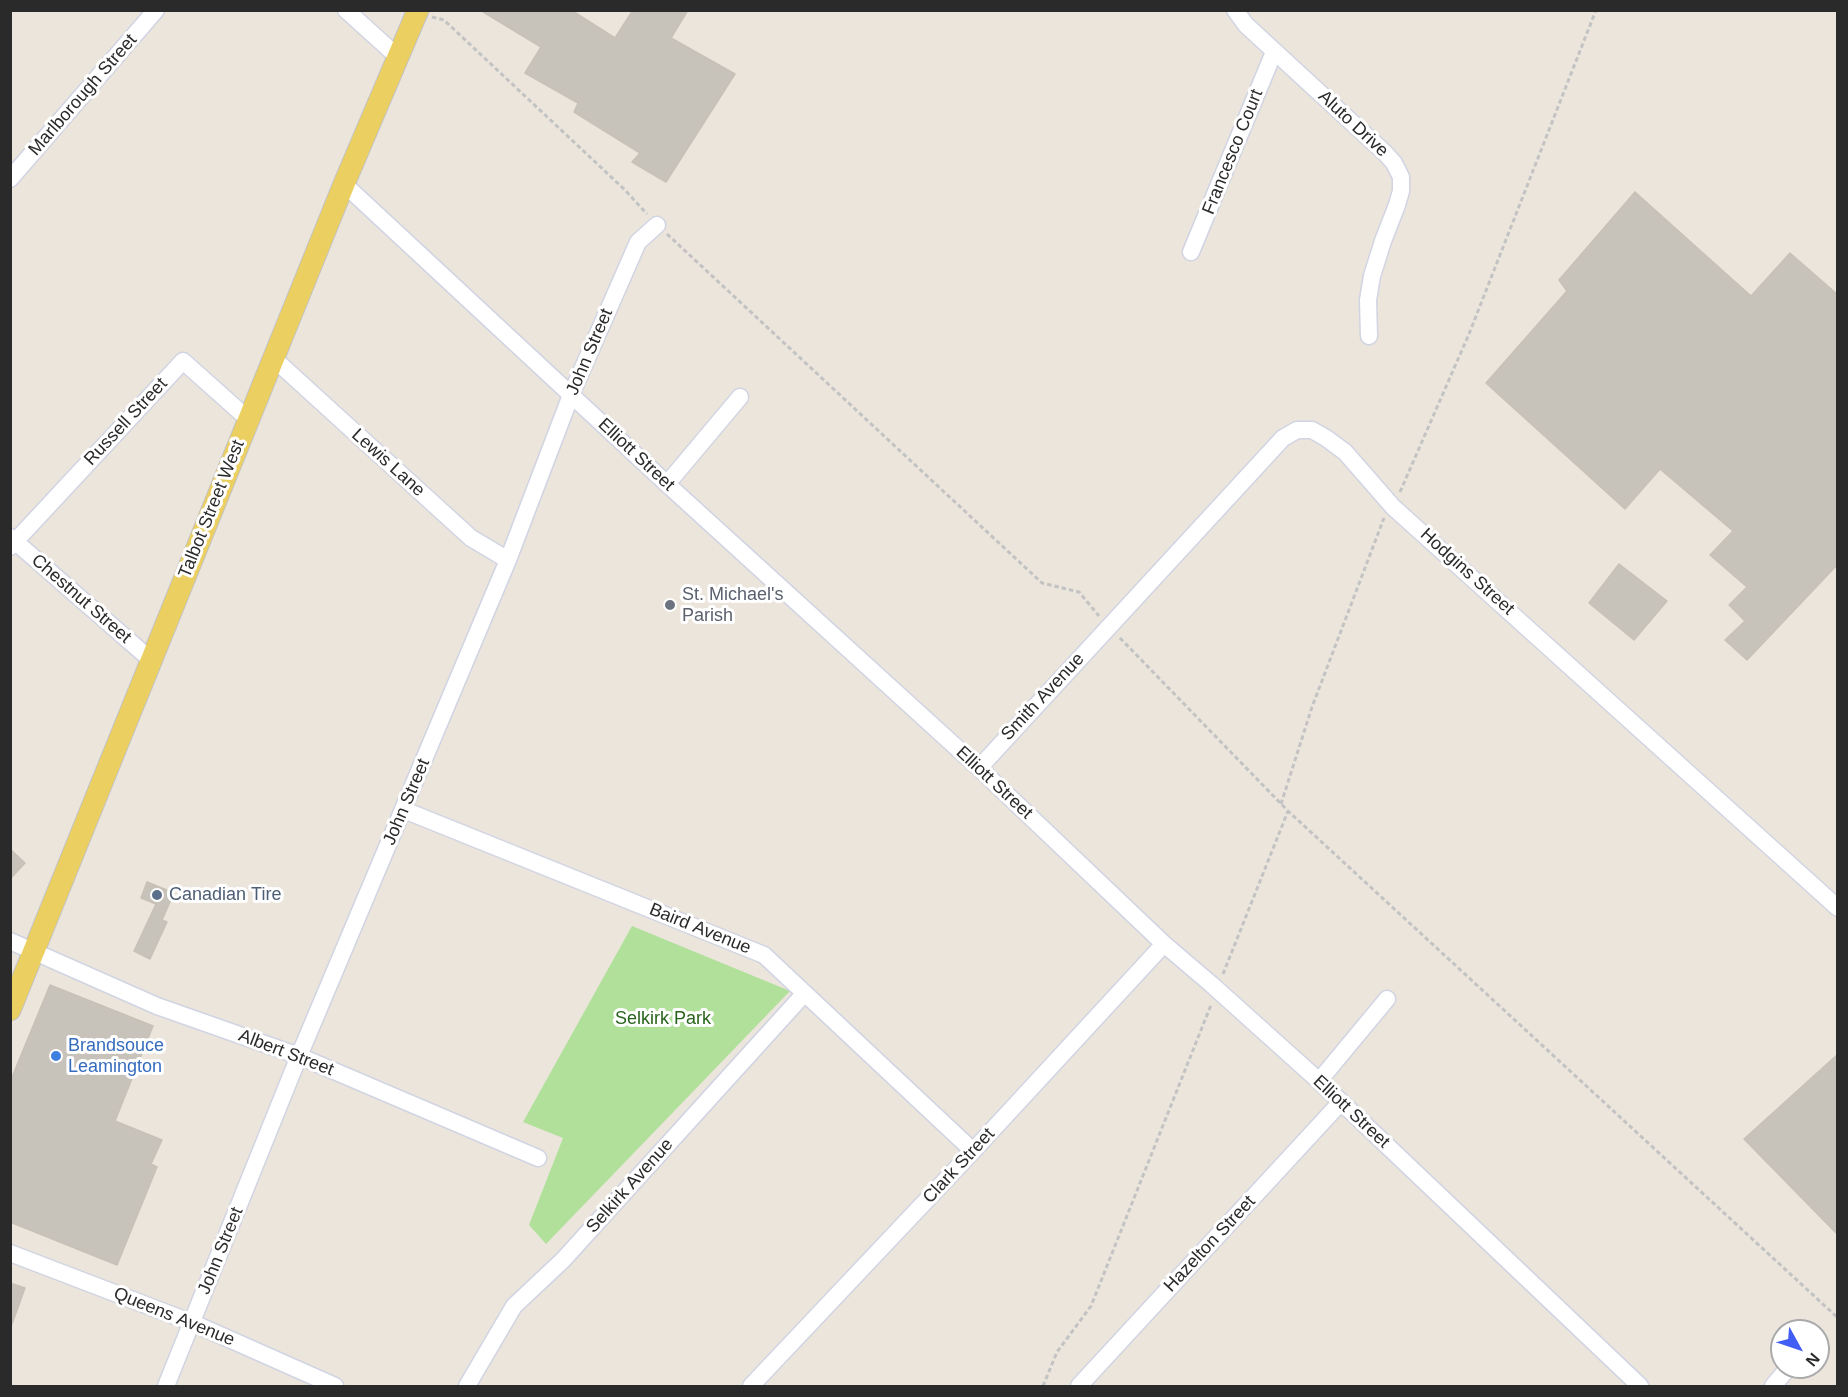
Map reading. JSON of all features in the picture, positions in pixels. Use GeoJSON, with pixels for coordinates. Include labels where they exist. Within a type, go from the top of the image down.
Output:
{"type":"FeatureCollection","features":[{"type":"Feature","properties":{"kind":"main road","name":"Talbot Street West"},"geometry":{"type":"LineString","coordinates":[[10,1010],[248,419],[418,11]]}},
{"type":"Feature","properties":{"kind":"street","name":"Marlborough Street"},"geometry":{"type":"LineString","coordinates":[[10,178],[156,10]]}},
{"type":"Feature","properties":{"kind":"street"},"geometry":{"type":"LineString","coordinates":[[346,10],[398,57]]}},
{"type":"Feature","properties":{"kind":"street","name":"Aluto Drive"},"geometry":{"type":"LineString","coordinates":[[1235,10],[1246,25],[1274,52],[1385,153],[1394,163],[1401,177],[1401,191],[1397,206],[1372,276],[1368,300],[1369,336]]}},
{"type":"Feature","properties":{"kind":"street","name":"Francesco Court"},"geometry":{"type":"LineString","coordinates":[[1191,252],[1274,52]]}},
{"type":"Feature","properties":{"kind":"street","name":"Elliott Street"},"geometry":{"type":"LineString","coordinates":[[344,184],[667,484],[978,768],[1164,944],[1341,1102],[1640,1386]]}},
{"type":"Feature","properties":{"kind":"street","name":"John Street"},"geometry":{"type":"LineString","coordinates":[[166,1386],[299,1056],[508,560],[571,395],[638,242],[657,225]]}},
{"type":"Feature","properties":{"kind":"street","name":"Lewis Lane"},"geometry":{"type":"LineString","coordinates":[[273,358],[471,538],[508,560]]}},
{"type":"Feature","properties":{"kind":"street","name":"Russell Street"},"geometry":{"type":"LineString","coordinates":[[12,542],[183,361],[248,419]]}},
{"type":"Feature","properties":{"kind":"street"},"geometry":{"type":"LineString","coordinates":[[667,484],[740,397]]}},
{"type":"Feature","properties":{"kind":"street","name":"Hodgins Street"},"geometry":{"type":"LineString","coordinates":[[1109,626],[1283,438],[1297,430],[1312,430],[1345,452],[1393,507],[1838,908]]}},
{"type":"Feature","properties":{"kind":"street","name":"Chestnut Street"},"geometry":{"type":"LineString","coordinates":[[12,542],[151,660]]}},
{"type":"Feature","properties":{"kind":"street","name":"Smith Avenue"},"geometry":{"type":"LineString","coordinates":[[978,768],[1109,626]]}},
{"type":"Feature","properties":{"kind":"street","name":"Baird Avenue"},"geometry":{"type":"LineString","coordinates":[[404,810],[764,955],[973,1151]]}},
{"type":"Feature","properties":{"kind":"street","name":"Albert Street"},"geometry":{"type":"LineString","coordinates":[[10,941],[157,1006],[299,1056],[538,1158]]}},
{"type":"Feature","properties":{"kind":"street","name":"Clark Street"},"geometry":{"type":"LineString","coordinates":[[751,1386],[1164,944]]}},
{"type":"Feature","properties":{"kind":"street","name":"Selkirk Avenue"},"geometry":{"type":"LineString","coordinates":[[467,1386],[514,1306],[563,1260],[804,994]]}},
{"type":"Feature","properties":{"kind":"street"},"geometry":{"type":"LineString","coordinates":[[1318,1081],[1387,999]]}},
{"type":"Feature","properties":{"kind":"street","name":"Hazelton Street"},"geometry":{"type":"LineString","coordinates":[[1079,1386],[1341,1102]]}},
{"type":"Feature","properties":{"kind":"street","name":"Queens Avenue"},"geometry":{"type":"LineString","coordinates":[[10,1253],[193,1323],[335,1386]]}},
{"type":"Feature","properties":{"kind":"path"},"geometry":{"type":"LineString","coordinates":[[1281,804],[1312,707],[1383,519],[1393,507],[1469,334],[1596,10]]}},
{"type":"Feature","properties":{"kind":"path"},"geometry":{"type":"LineString","coordinates":[[418,11],[444,20],[625,190],[657,225],[1042,583],[1078,592],[1288,811],[1838,1318]]}},
{"type":"Feature","properties":{"kind":"path"},"geometry":{"type":"LineString","coordinates":[[1043,1386],[1057,1352],[1091,1306],[1288,811]]}},
{"type":"Feature","properties":{"kind":"green space","name":"Selkirk Park"},"geometry":{"type":"Polygon","coordinates":[[[632,926],[790,991],[546,1244],[529,1225],[563,1138],[523,1122],[632,926]]]}},
{"type":"Feature","properties":{"kind":"building"},"geometry":{"type":"Polygon","coordinates":[[[480,10],[571,10],[615,38],[633,10],[688,10],[671,38],[735,74],[666,182],[632,162],[640,153],[574,112],[578,103],[525,73],[541,47],[480,10]]]}},
{"type":"Feature","properties":{"kind":"building"},"geometry":{"type":"Polygon","coordinates":[[[1635,192],[1751,296],[1790,253],[1838,295],[1838,564],[1747,660],[1725,640],[1745,621],[1729,605],[1747,587],[1710,555],[1733,531],[1660,469],[1625,509],[1486,383],[1567,291],[1559,280],[1635,192]]]}},
{"type":"Feature","properties":{"kind":"building"},"geometry":{"type":"Polygon","coordinates":[[[1619,564],[1667,601],[1634,640],[1589,603],[1619,564]]]}},
{"type":"Feature","properties":{"kind":"building"},"geometry":{"type":"Polygon","coordinates":[[[10,849],[25,863],[10,879],[10,849]]]}},
{"type":"Feature","properties":{"kind":"building"},"geometry":{"type":"Polygon","coordinates":[[[147,882],[174,893],[162,920],[167,922],[150,959],[134,951],[156,904],[141,898],[147,882]]]}},
{"type":"Feature","properties":{"kind":"building"},"geometry":{"type":"Polygon","coordinates":[[[50,985],[153,1026],[115,1121],[162,1140],[151,1164],[157,1167],[117,1265],[10,1222],[10,1082],[50,985]]]}},
{"type":"Feature","properties":{"kind":"building"},"geometry":{"type":"Polygon","coordinates":[[[1838,1054],[1838,1235],[1744,1139],[1838,1054]]]}},
{"type":"Feature","properties":{"kind":"building"},"geometry":{"type":"Polygon","coordinates":[[[10,1283],[25,1288],[12,1324],[10,1323],[10,1283]]]}},
{"type":"Feature","properties":{"kind":"place","name":"St. Michael's Parish"},"geometry":{"type":"Point","coordinates":[670,605]}},
{"type":"Feature","properties":{"kind":"place","name":"Canadian Tire"},"geometry":{"type":"Point","coordinates":[157,895]}},
{"type":"Feature","properties":{"kind":"place","name":"Brandsouce Leamington"},"geometry":{"type":"Point","coordinates":[56,1056]}}]}
